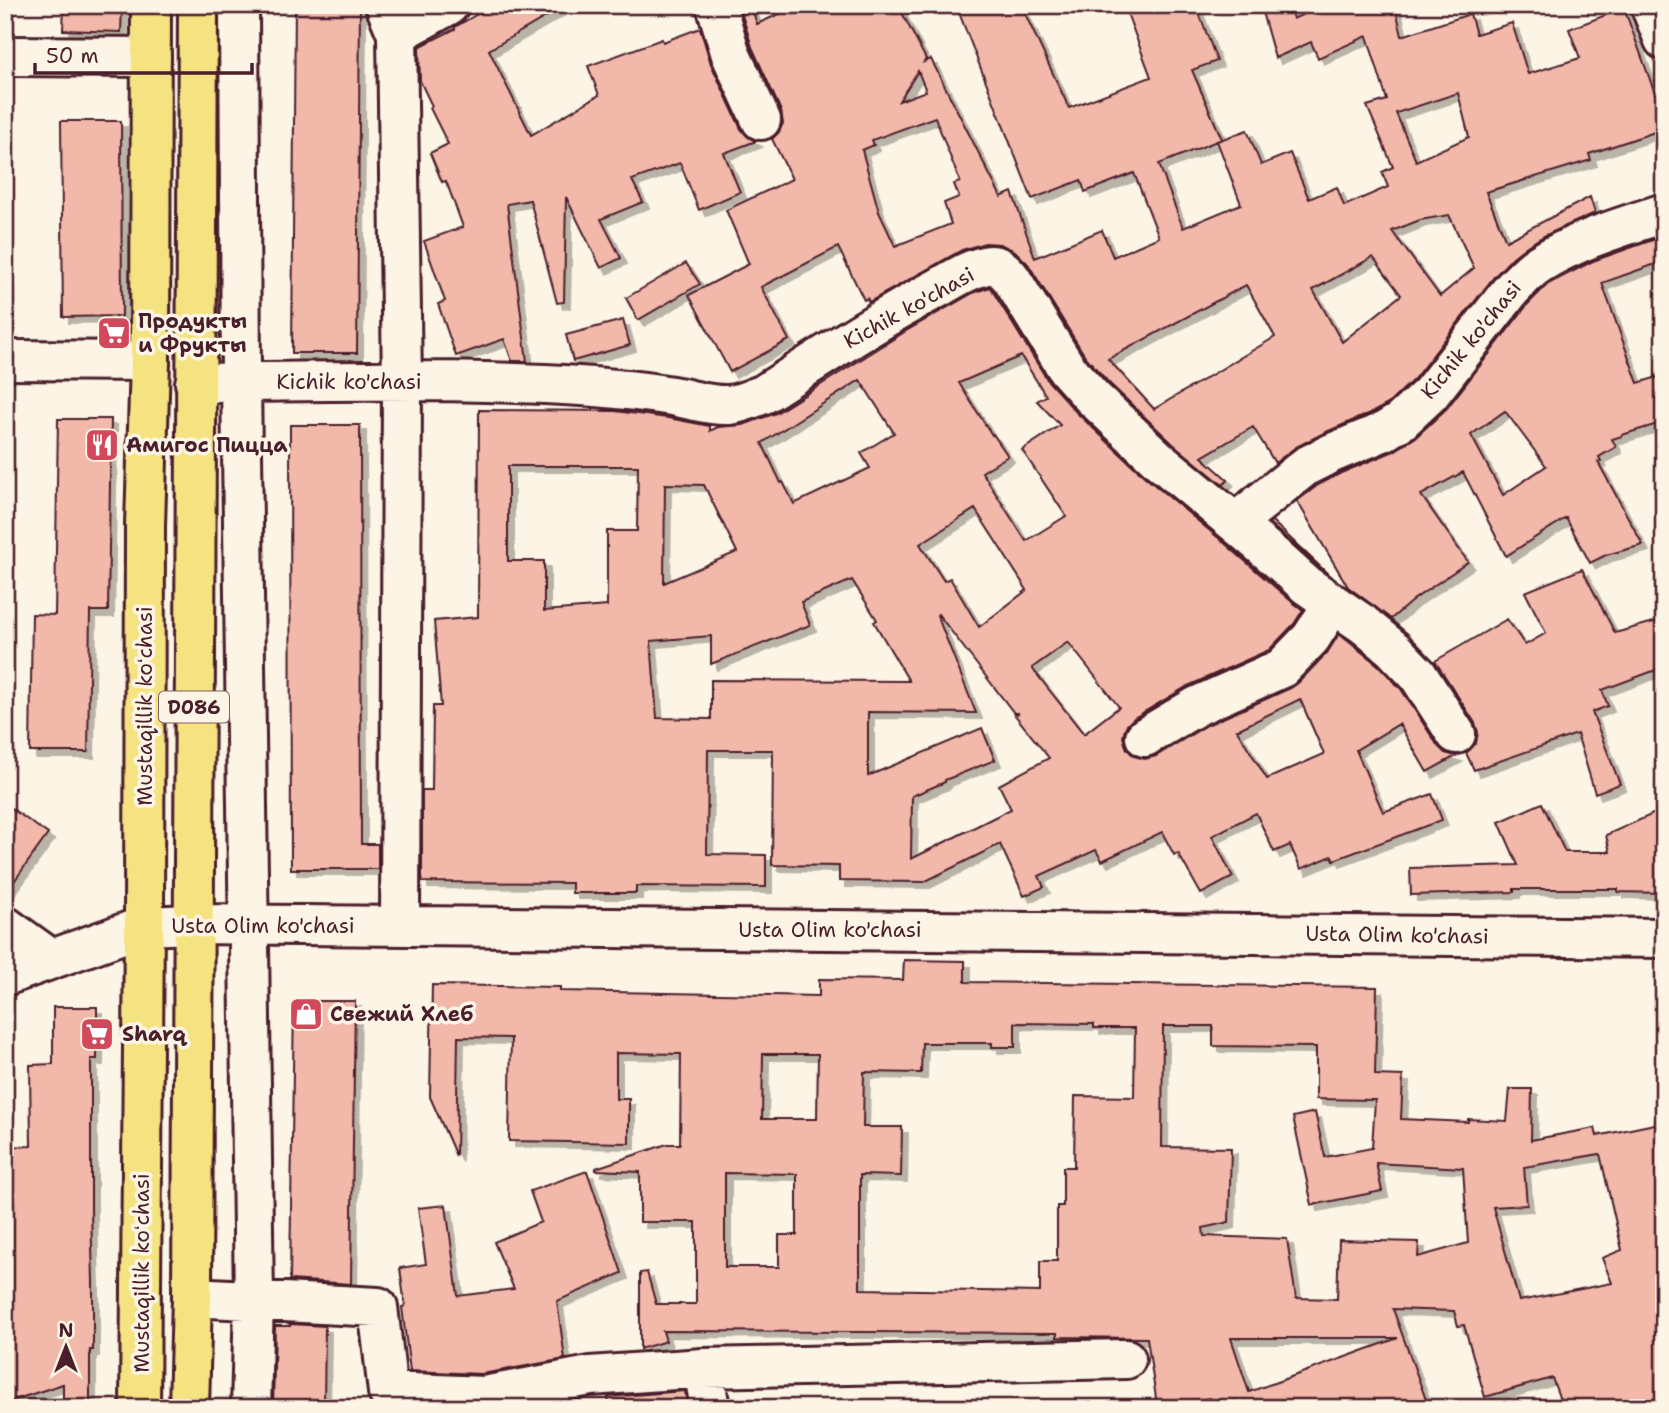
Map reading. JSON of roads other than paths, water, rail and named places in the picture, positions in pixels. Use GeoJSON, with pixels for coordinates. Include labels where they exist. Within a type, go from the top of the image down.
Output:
{"type":"FeatureCollection","features":[{"type":"Feature","properties":{"kind":"main road","name":"Mustaqillik koʻchasi"},"geometry":{"type":"LineString","coordinates":[[140,1408],[151,5]]}},
{"type":"Feature","properties":{"kind":"main road","name":"D086"},"geometry":{"type":"LineString","coordinates":[[189,1408],[192,1297],[198,5]]}},
{"type":"Feature","properties":{"kind":"street"},"geometry":{"type":"LineString","coordinates":[[239,5],[241,383],[254,1300],[251,1408]]}},
{"type":"Feature","properties":{"kind":"street"},"geometry":{"type":"LineString","coordinates":[[400,926],[402,382],[391,20],[449,5]]}},
{"type":"Feature","properties":{"kind":"street"},"geometry":{"type":"LineString","coordinates":[[716,5],[731,55],[761,120]]}},
{"type":"Feature","properties":{"kind":"street"},"geometry":{"type":"LineString","coordinates":[[1650,5],[1664,40]]}},
{"type":"Feature","properties":{"kind":"street"},"geometry":{"type":"LineString","coordinates":[[5,56],[151,57]]}},
{"type":"Feature","properties":{"kind":"street","name":"Kichik ko'chasi"},"geometry":{"type":"LineString","coordinates":[[195,383],[544,384],[622,389],[731,405],[764,394],[902,307],[969,272],[990,265],[1005,271],[1011,278],[1067,369],[1092,397],[1159,460],[1234,523],[1306,466],[1385,431],[1401,421],[1430,394],[1511,290],[1538,265],[1604,233],[1664,213]]}},
{"type":"Feature","properties":{"kind":"street"},"geometry":{"type":"LineString","coordinates":[[5,360],[150,361]]}},
{"type":"Feature","properties":{"kind":"street"},"geometry":{"type":"LineString","coordinates":[[1234,523],[1275,556],[1306,586],[1363,624],[1393,649],[1418,675],[1456,733]]}},
{"type":"Feature","properties":{"kind":"street"},"geometry":{"type":"LineString","coordinates":[[1145,737],[1197,706],[1282,668],[1311,638],[1332,605]]}},
{"type":"Feature","properties":{"kind":"street","name":"Usta Olim ko'chasi"},"geometry":{"type":"LineString","coordinates":[[5,976],[144,926],[193,924],[1664,938]]}},
{"type":"Feature","properties":{"kind":"street"},"geometry":{"type":"LineString","coordinates":[[5,926],[51,959]]}},
{"type":"Feature","properties":{"kind":"street"},"geometry":{"type":"LineString","coordinates":[[192,1297],[378,1307],[387,1400],[484,1396],[590,1376],[703,1368],[1126,1359]]}},
{"type":"Feature","properties":{"kind":"street"},"geometry":{"type":"LineString","coordinates":[[703,1368],[710,1408]]}},
{"type":"Feature","properties":{"kind":"place","name":"Продукты и Фрукты"},"geometry":{"type":"Point","coordinates":[114,333]}},
{"type":"Feature","properties":{"kind":"place","name":"Амигос Пицца"},"geometry":{"type":"Point","coordinates":[102,445]}},
{"type":"Feature","properties":{"kind":"place","name":"Свежий Хлеб"},"geometry":{"type":"Point","coordinates":[306,1014]}},
{"type":"Feature","properties":{"kind":"place","name":"Sharq"},"geometry":{"type":"Point","coordinates":[97,1034]}}]}
